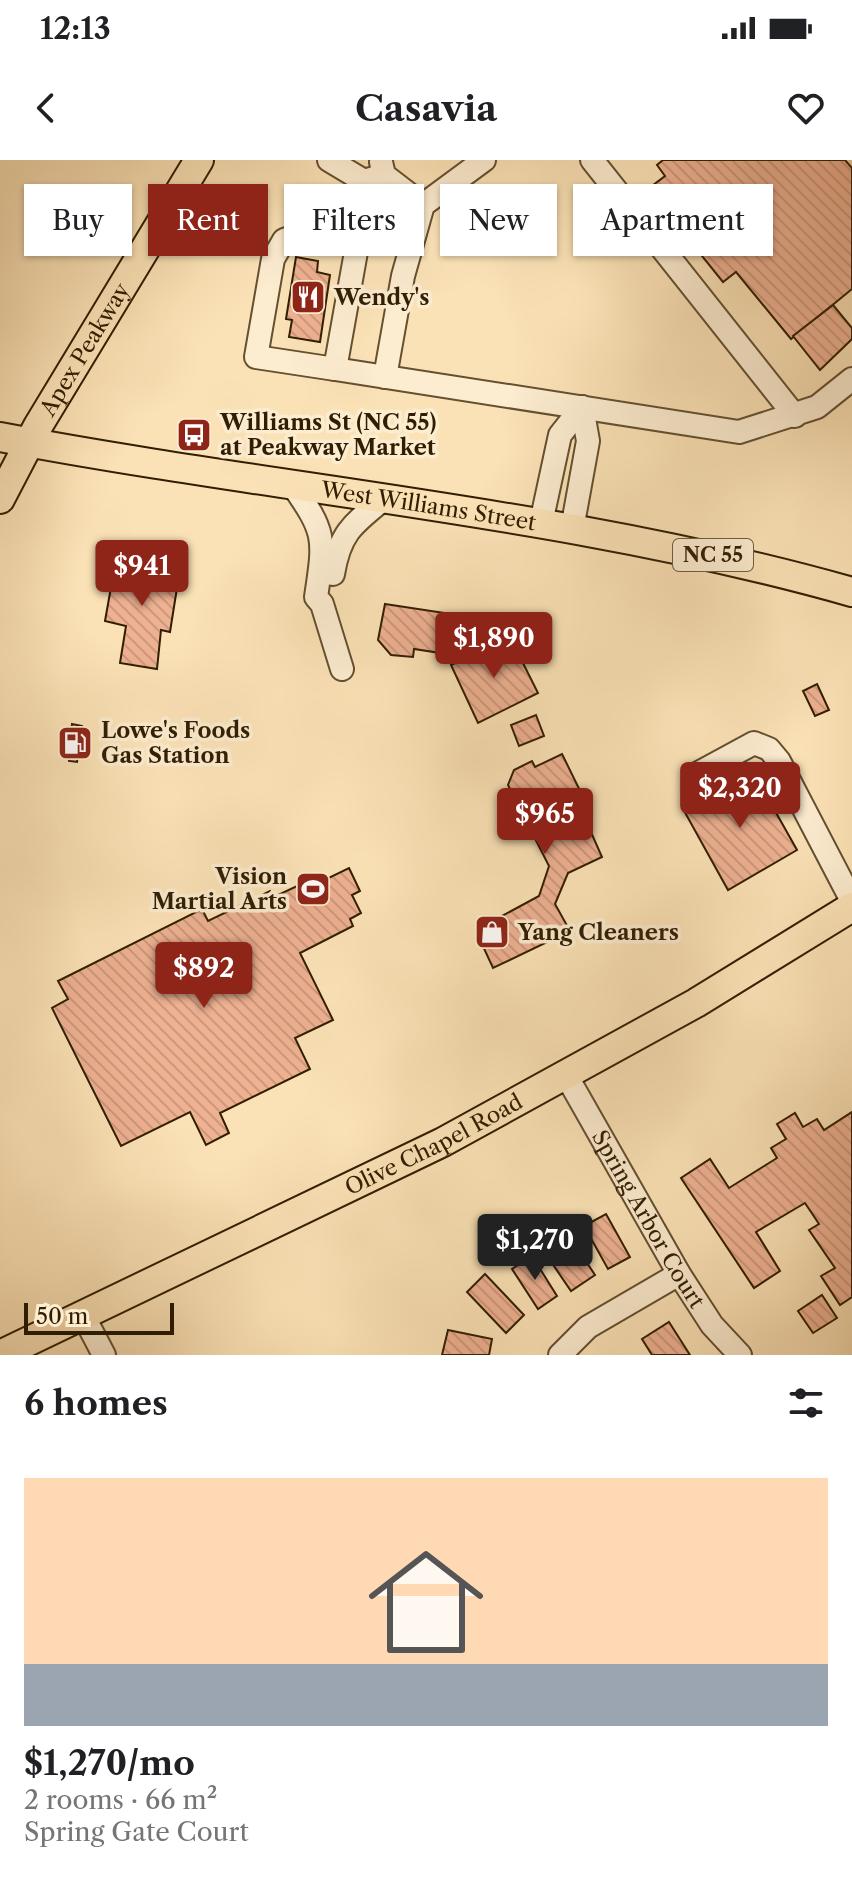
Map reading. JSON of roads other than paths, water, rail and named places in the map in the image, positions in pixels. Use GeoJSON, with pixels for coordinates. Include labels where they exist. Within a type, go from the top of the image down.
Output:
{"type":"FeatureCollection","features":[{"type":"Feature","properties":{"kind":"main road","name":"Apex Peakway"},"geometry":{"type":"LineString","coordinates":[[0,499],[29,442],[199,160]]}},
{"type":"Feature","properties":{"kind":"main road","name":"West Williams Street"},"geometry":{"type":"LineString","coordinates":[[0,437],[541,523],[723,557],[852,592]]}},
{"type":"Feature","properties":{"kind":"main road","name":"Olive Chapel Road"},"geometry":{"type":"LineString","coordinates":[[0,1355],[443,1142],[696,1003],[852,904]]}},
{"type":"Feature","properties":{"kind":"street"},"geometry":{"type":"LineString","coordinates":[[329,160],[364,181],[382,168],[400,184]]}},
{"type":"Feature","properties":{"kind":"street"},"geometry":{"type":"LineString","coordinates":[[424,204],[484,160]]}},
{"type":"Feature","properties":{"kind":"street"},"geometry":{"type":"LineString","coordinates":[[592,160],[795,416]]}},
{"type":"Feature","properties":{"kind":"street"},"geometry":{"type":"LineString","coordinates":[[284,240],[273,259],[256,357],[739,432],[817,407],[852,379]]}},
{"type":"Feature","properties":{"kind":"street"},"geometry":{"type":"LineString","coordinates":[[335,369],[355,256]]}},
{"type":"Feature","properties":{"kind":"street"},"geometry":{"type":"LineString","coordinates":[[385,377],[409,256]]}},
{"type":"Feature","properties":{"kind":"street"},"geometry":{"type":"LineString","coordinates":[[541,523],[560,435],[582,407]]}},
{"type":"Feature","properties":{"kind":"street"},"geometry":{"type":"LineString","coordinates":[[572,529],[588,441],[582,407]]}},
{"type":"Feature","properties":{"kind":"street"},"geometry":{"type":"LineString","coordinates":[[291,483],[313,515],[323,537],[316,597],[322,604],[342,669]]}},
{"type":"Feature","properties":{"kind":"street"},"geometry":{"type":"LineString","coordinates":[[322,604],[329,596],[341,540],[355,523],[385,498]]}},
{"type":"Feature","properties":{"kind":"street"},"geometry":{"type":"LineString","coordinates":[[695,775],[754,743],[769,749],[779,761],[852,904]]}},
{"type":"Feature","properties":{"kind":"street","name":"Spring Arbor Court"},"geometry":{"type":"LineString","coordinates":[[566,1075],[679,1274],[712,1325],[740,1355]]}},
{"type":"Feature","properties":{"kind":"street"},"geometry":{"type":"LineString","coordinates":[[560,1355],[588,1327],[679,1274]]}},
{"type":"Feature","properties":{"kind":"street"},"geometry":{"type":"LineString","coordinates":[[83,1315],[104,1355]]}},
{"type":"Feature","properties":{"kind":"place","name":"Wendy's"},"geometry":{"type":"Point","coordinates":[308,297]}},
{"type":"Feature","properties":{"kind":"place","name":"Williams St (NC 55) at Peakway Market"},"geometry":{"type":"Point","coordinates":[194,435]}},
{"type":"Feature","properties":{"kind":"place","name":"Lowe's Foods Gas Station"},"geometry":{"type":"Point","coordinates":[75,743]}},
{"type":"Feature","properties":{"kind":"place","name":"Vision Martial Arts"},"geometry":{"type":"Point","coordinates":[313,889]}},
{"type":"Feature","properties":{"kind":"place","name":"Yang Cleaners"},"geometry":{"type":"Point","coordinates":[492,932]}}]}
